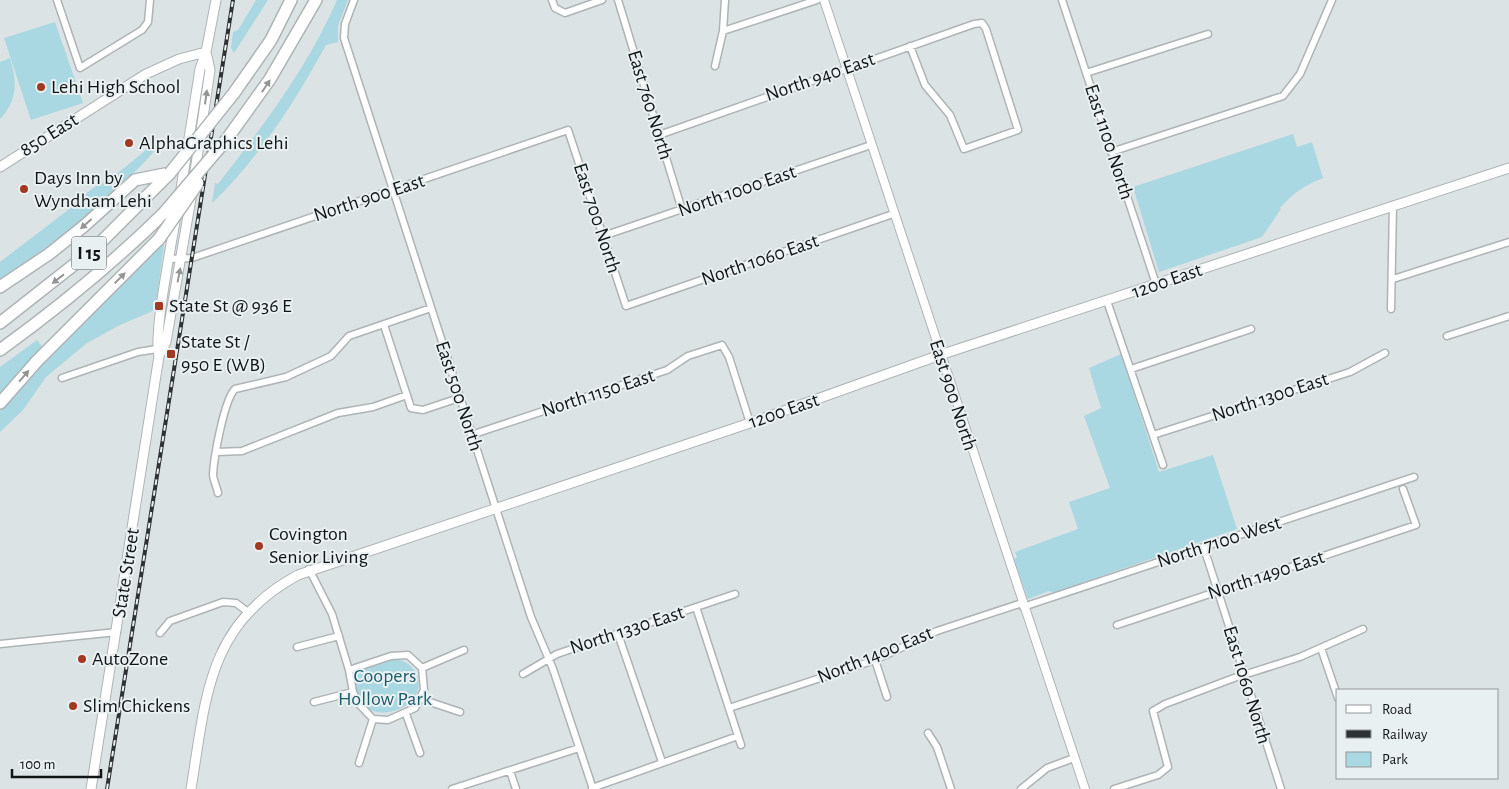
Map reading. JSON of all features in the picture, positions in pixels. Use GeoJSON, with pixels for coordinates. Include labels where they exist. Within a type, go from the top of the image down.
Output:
{"type":"FeatureCollection","features":[{"type":"Feature","properties":{"kind":"highway","name":"I 15"},"geometry":{"type":"LineString","coordinates":[[0,323],[94,249],[170,173],[234,93],[270,40],[292,0]]}},
{"type":"Feature","properties":{"kind":"highway","name":"I 15"},"geometry":{"type":"LineString","coordinates":[[0,350],[74,295],[115,261],[163,214],[212,158],[270,79],[316,0]]}},
{"type":"Feature","properties":{"kind":"highway"},"geometry":{"type":"LineString","coordinates":[[0,403],[36,361],[159,239],[188,200],[212,158]]}},
{"type":"Feature","properties":{"kind":"highway"},"geometry":{"type":"LineString","coordinates":[[0,287],[77,232],[135,180],[170,173]]}},
{"type":"Feature","properties":{"kind":"main road","name":"State Street"},"geometry":{"type":"LineString","coordinates":[[91,789],[117,632],[158,352],[169,259],[200,69],[206,52],[216,0]]}},
{"type":"Feature","properties":{"kind":"main road","name":"State Street"},"geometry":{"type":"LineString","coordinates":[[158,352],[166,342],[182,258],[210,70],[206,52]]}},
{"type":"Feature","properties":{"kind":"main road","name":"850 East"},"geometry":{"type":"LineString","coordinates":[[0,167],[146,74],[179,59],[206,52]]}},
{"type":"Feature","properties":{"kind":"main road","name":"1200 East"},"geometry":{"type":"LineString","coordinates":[[191,789],[211,677],[223,648],[248,612],[283,582],[309,570],[750,423],[940,355],[1509,168]]}},
{"type":"Feature","properties":{"kind":"street"},"geometry":{"type":"LineString","coordinates":[[57,0],[80,68],[142,30],[149,17],[150,0]]}},
{"type":"Feature","properties":{"kind":"street","name":"East 500 North"},"geometry":{"type":"LineString","coordinates":[[354,0],[345,24],[344,38],[458,398],[496,507],[531,617],[548,657],[593,788]]}},
{"type":"Feature","properties":{"kind":"street"},"geometry":{"type":"LineString","coordinates":[[552,0],[560,12],[565,13],[602,0]]}},
{"type":"Feature","properties":{"kind":"street","name":"East 760 North"},"geometry":{"type":"LineString","coordinates":[[618,0],[682,210]]}},
{"type":"Feature","properties":{"kind":"street"},"geometry":{"type":"LineString","coordinates":[[715,66],[723,30],[725,0]]}},
{"type":"Feature","properties":{"kind":"street"},"geometry":{"type":"LineString","coordinates":[[723,30],[817,0]]}},
{"type":"Feature","properties":{"kind":"street","name":"East 900 North"},"geometry":{"type":"LineString","coordinates":[[824,0],[1084,789]]}},
{"type":"Feature","properties":{"kind":"street","name":"East 1100 North"},"geometry":{"type":"LineString","coordinates":[[1062,0],[1156,284]]}},
{"type":"Feature","properties":{"kind":"street"},"geometry":{"type":"LineString","coordinates":[[1111,152],[1282,96],[1300,74],[1332,0]]}},
{"type":"Feature","properties":{"kind":"street","name":"North 940 East"},"geometry":{"type":"LineString","coordinates":[[659,135],[846,67],[974,24],[982,23],[986,29],[1018,130],[964,149],[950,115],[925,85],[910,46]]}},
{"type":"Feature","properties":{"kind":"street"},"geometry":{"type":"LineString","coordinates":[[1086,73],[1208,34]]}},
{"type":"Feature","properties":{"kind":"street","name":"North 900 East"},"geometry":{"type":"LineString","coordinates":[[169,259],[192,258],[568,130]]}},
{"type":"Feature","properties":{"kind":"street","name":"East 700 North"},"geometry":{"type":"LineString","coordinates":[[568,130],[626,306]]}},
{"type":"Feature","properties":{"kind":"street","name":"North 1000 East"},"geometry":{"type":"LineString","coordinates":[[603,236],[871,145]]}},
{"type":"Feature","properties":{"kind":"street"},"geometry":{"type":"LineString","coordinates":[[1391,309],[1393,205]]}},
{"type":"Feature","properties":{"kind":"street","name":"North 1060 East"},"geometry":{"type":"LineString","coordinates":[[626,306],[893,214]]}},
{"type":"Feature","properties":{"kind":"street"},"geometry":{"type":"LineString","coordinates":[[1393,279],[1509,242]]}},
{"type":"Feature","properties":{"kind":"street"},"geometry":{"type":"LineString","coordinates":[[1107,301],[1163,465]]}},
{"type":"Feature","properties":{"kind":"street"},"geometry":{"type":"LineString","coordinates":[[218,493],[213,474],[224,409],[229,395],[235,390],[286,377],[331,356],[349,336],[431,308]]}},
{"type":"Feature","properties":{"kind":"street"},"geometry":{"type":"LineString","coordinates":[[1447,336],[1509,316]]}},
{"type":"Feature","properties":{"kind":"street"},"geometry":{"type":"LineString","coordinates":[[384,324],[411,408],[423,410],[458,398]]}},
{"type":"Feature","properties":{"kind":"street"},"geometry":{"type":"LineString","coordinates":[[1131,369],[1251,329]]}},
{"type":"Feature","properties":{"kind":"street","name":"North 1150 East"},"geometry":{"type":"LineString","coordinates":[[471,434],[667,370],[688,356],[722,345],[729,357],[750,423]]}},
{"type":"Feature","properties":{"kind":"street"},"geometry":{"type":"LineString","coordinates":[[62,378],[138,352],[158,352]]}},
{"type":"Feature","properties":{"kind":"street","name":"North 1300 East"},"geometry":{"type":"LineString","coordinates":[[1153,435],[1350,372],[1385,353]]}},
{"type":"Feature","properties":{"kind":"street"},"geometry":{"type":"LineString","coordinates":[[217,452],[242,451],[338,412],[373,407],[407,395]]}},
{"type":"Feature","properties":{"kind":"street","name":"North 7100 West"},"geometry":{"type":"LineString","coordinates":[[1022,605],[1414,477]]}},
{"type":"Feature","properties":{"kind":"street","name":"North 1490 East"},"geometry":{"type":"LineString","coordinates":[[1117,625],[1416,526],[1403,489]]}},
{"type":"Feature","properties":{"kind":"street","name":"East 1060 North"},"geometry":{"type":"LineString","coordinates":[[1205,551],[1281,789]]}},
{"type":"Feature","properties":{"kind":"street"},"geometry":{"type":"LineString","coordinates":[[309,570],[332,614],[349,670],[353,692],[359,704],[373,719],[388,720],[406,714],[415,708],[421,699],[424,690],[422,668],[408,655],[391,656],[349,670]]}},
{"type":"Feature","properties":{"kind":"street","name":"North 1330 East"},"geometry":{"type":"LineString","coordinates":[[523,674],[542,664],[548,657],[735,594]]}},
{"type":"Feature","properties":{"kind":"street"},"geometry":{"type":"LineString","coordinates":[[160,633],[170,621],[223,602],[236,603],[248,612]]}},
{"type":"Feature","properties":{"kind":"street","name":"North 1400 East"},"geometry":{"type":"LineString","coordinates":[[729,708],[875,660],[937,631],[1022,605]]}},
{"type":"Feature","properties":{"kind":"street"},"geometry":{"type":"LineString","coordinates":[[696,607],[741,745]]}},
{"type":"Feature","properties":{"kind":"street"},"geometry":{"type":"LineString","coordinates":[[1114,789],[1158,775],[1168,767],[1154,711],[1165,704],[1321,648],[1363,629]]}},
{"type":"Feature","properties":{"kind":"street"},"geometry":{"type":"LineString","coordinates":[[0,644],[117,632]]}},
{"type":"Feature","properties":{"kind":"street"},"geometry":{"type":"LineString","coordinates":[[618,634],[662,762]]}},
{"type":"Feature","properties":{"kind":"street"},"geometry":{"type":"LineString","coordinates":[[297,647],[339,636]]}},
{"type":"Feature","properties":{"kind":"street"},"geometry":{"type":"LineString","coordinates":[[1321,648],[1336,692]]}},
{"type":"Feature","properties":{"kind":"street"},"geometry":{"type":"LineString","coordinates":[[422,668],[464,650]]}},
{"type":"Feature","properties":{"kind":"street"},"geometry":{"type":"LineString","coordinates":[[875,660],[887,697]]}},
{"type":"Feature","properties":{"kind":"street"},"geometry":{"type":"LineString","coordinates":[[314,702],[353,692]]}},
{"type":"Feature","properties":{"kind":"street"},"geometry":{"type":"LineString","coordinates":[[421,699],[460,712]]}},
{"type":"Feature","properties":{"kind":"street"},"geometry":{"type":"LineString","coordinates":[[406,714],[420,753]]}},
{"type":"Feature","properties":{"kind":"street"},"geometry":{"type":"LineString","coordinates":[[359,763],[373,719]]}},
{"type":"Feature","properties":{"kind":"street"},"geometry":{"type":"LineString","coordinates":[[928,733],[938,747],[951,789]]}},
{"type":"Feature","properties":{"kind":"street"},"geometry":{"type":"LineString","coordinates":[[593,788],[738,736]]}},
{"type":"Feature","properties":{"kind":"street"},"geometry":{"type":"LineString","coordinates":[[452,789],[579,748]]}},
{"type":"Feature","properties":{"kind":"street"},"geometry":{"type":"LineString","coordinates":[[1021,789],[1047,768],[1074,758]]}},
{"type":"Feature","properties":{"kind":"street"},"geometry":{"type":"LineString","coordinates":[[510,771],[516,789]]}},
{"type":"Feature","properties":{"kind":"green space"},"geometry":{"type":"Polygon","coordinates":[[[256,0],[268,0],[234,53],[231,48],[233,32],[238,30],[256,0]]]}},
{"type":"Feature","properties":{"kind":"green space"},"geometry":{"type":"Polygon","coordinates":[[[337,0],[348,0],[338,26],[338,42],[326,45],[289,108],[260,149],[212,203],[215,183],[218,184],[284,95],[312,49],[337,0]]]}},
{"type":"Feature","properties":{"kind":"green space"},"geometry":{"type":"Polygon","coordinates":[[[55,22],[83,103],[31,120],[4,38],[55,22]]]}},
{"type":"Feature","properties":{"kind":"green space"},"geometry":{"type":"Polygon","coordinates":[[[10,58],[15,83],[13,98],[0,119],[0,62],[10,58]]]}},
{"type":"Feature","properties":{"kind":"green space"},"geometry":{"type":"Polygon","coordinates":[[[1293,134],[1297,147],[1312,142],[1323,178],[1305,187],[1290,198],[1280,208],[1262,237],[1159,272],[1133,187],[1293,134]]]}},
{"type":"Feature","properties":{"kind":"green space"},"geometry":{"type":"Polygon","coordinates":[[[160,145],[124,183],[84,218],[43,250],[0,279],[0,262],[68,210],[67,207],[99,184],[108,181],[151,146],[160,145]]]}},
{"type":"Feature","properties":{"kind":"green space"},"geometry":{"type":"Polygon","coordinates":[[[165,238],[155,310],[120,325],[87,343],[46,377],[23,410],[0,432],[0,411],[16,391],[77,325],[165,238]]]}},
{"type":"Feature","properties":{"kind":"green space"},"geometry":{"type":"Polygon","coordinates":[[[37,340],[42,346],[0,393],[0,367],[37,340]]]}},
{"type":"Feature","properties":{"kind":"green space"},"geometry":{"type":"Polygon","coordinates":[[[1121,354],[1159,472],[1213,455],[1237,529],[1053,593],[1049,591],[1028,599],[1014,559],[1017,557],[1015,552],[1078,529],[1069,502],[1110,488],[1084,416],[1101,408],[1089,368],[1121,354]]]}},
{"type":"Feature","properties":{"kind":"green space","name":"Coopers Hollow Park"},"geometry":{"type":"Polygon","coordinates":[[[391,660],[404,662],[414,670],[419,685],[415,697],[405,706],[392,711],[378,712],[365,707],[356,695],[354,675],[357,671],[391,660]]]}},
{"type":"Feature","properties":{"kind":"railway"},"geometry":{"type":"LineString","coordinates":[[107,789],[233,0]]}},
{"type":"Feature","properties":{"kind":"place","name":"Lehi High School"},"geometry":{"type":"Point","coordinates":[41,87]}},
{"type":"Feature","properties":{"kind":"place","name":"AlphaGraphics Lehi"},"geometry":{"type":"Point","coordinates":[129,143]}},
{"type":"Feature","properties":{"kind":"place","name":"Days Inn by Wyndham Lehi"},"geometry":{"type":"Point","coordinates":[24,189]}},
{"type":"Feature","properties":{"kind":"place","name":"State St @ 936 E"},"geometry":{"type":"Point","coordinates":[159,306]}},
{"type":"Feature","properties":{"kind":"place","name":"State St / 950 E (WB)"},"geometry":{"type":"Point","coordinates":[171,354]}},
{"type":"Feature","properties":{"kind":"place","name":"Covington Senior Living"},"geometry":{"type":"Point","coordinates":[259,546]}},
{"type":"Feature","properties":{"kind":"place","name":"AutoZone"},"geometry":{"type":"Point","coordinates":[82,659]}},
{"type":"Feature","properties":{"kind":"place","name":"Slim Chickens"},"geometry":{"type":"Point","coordinates":[73,706]}}]}
